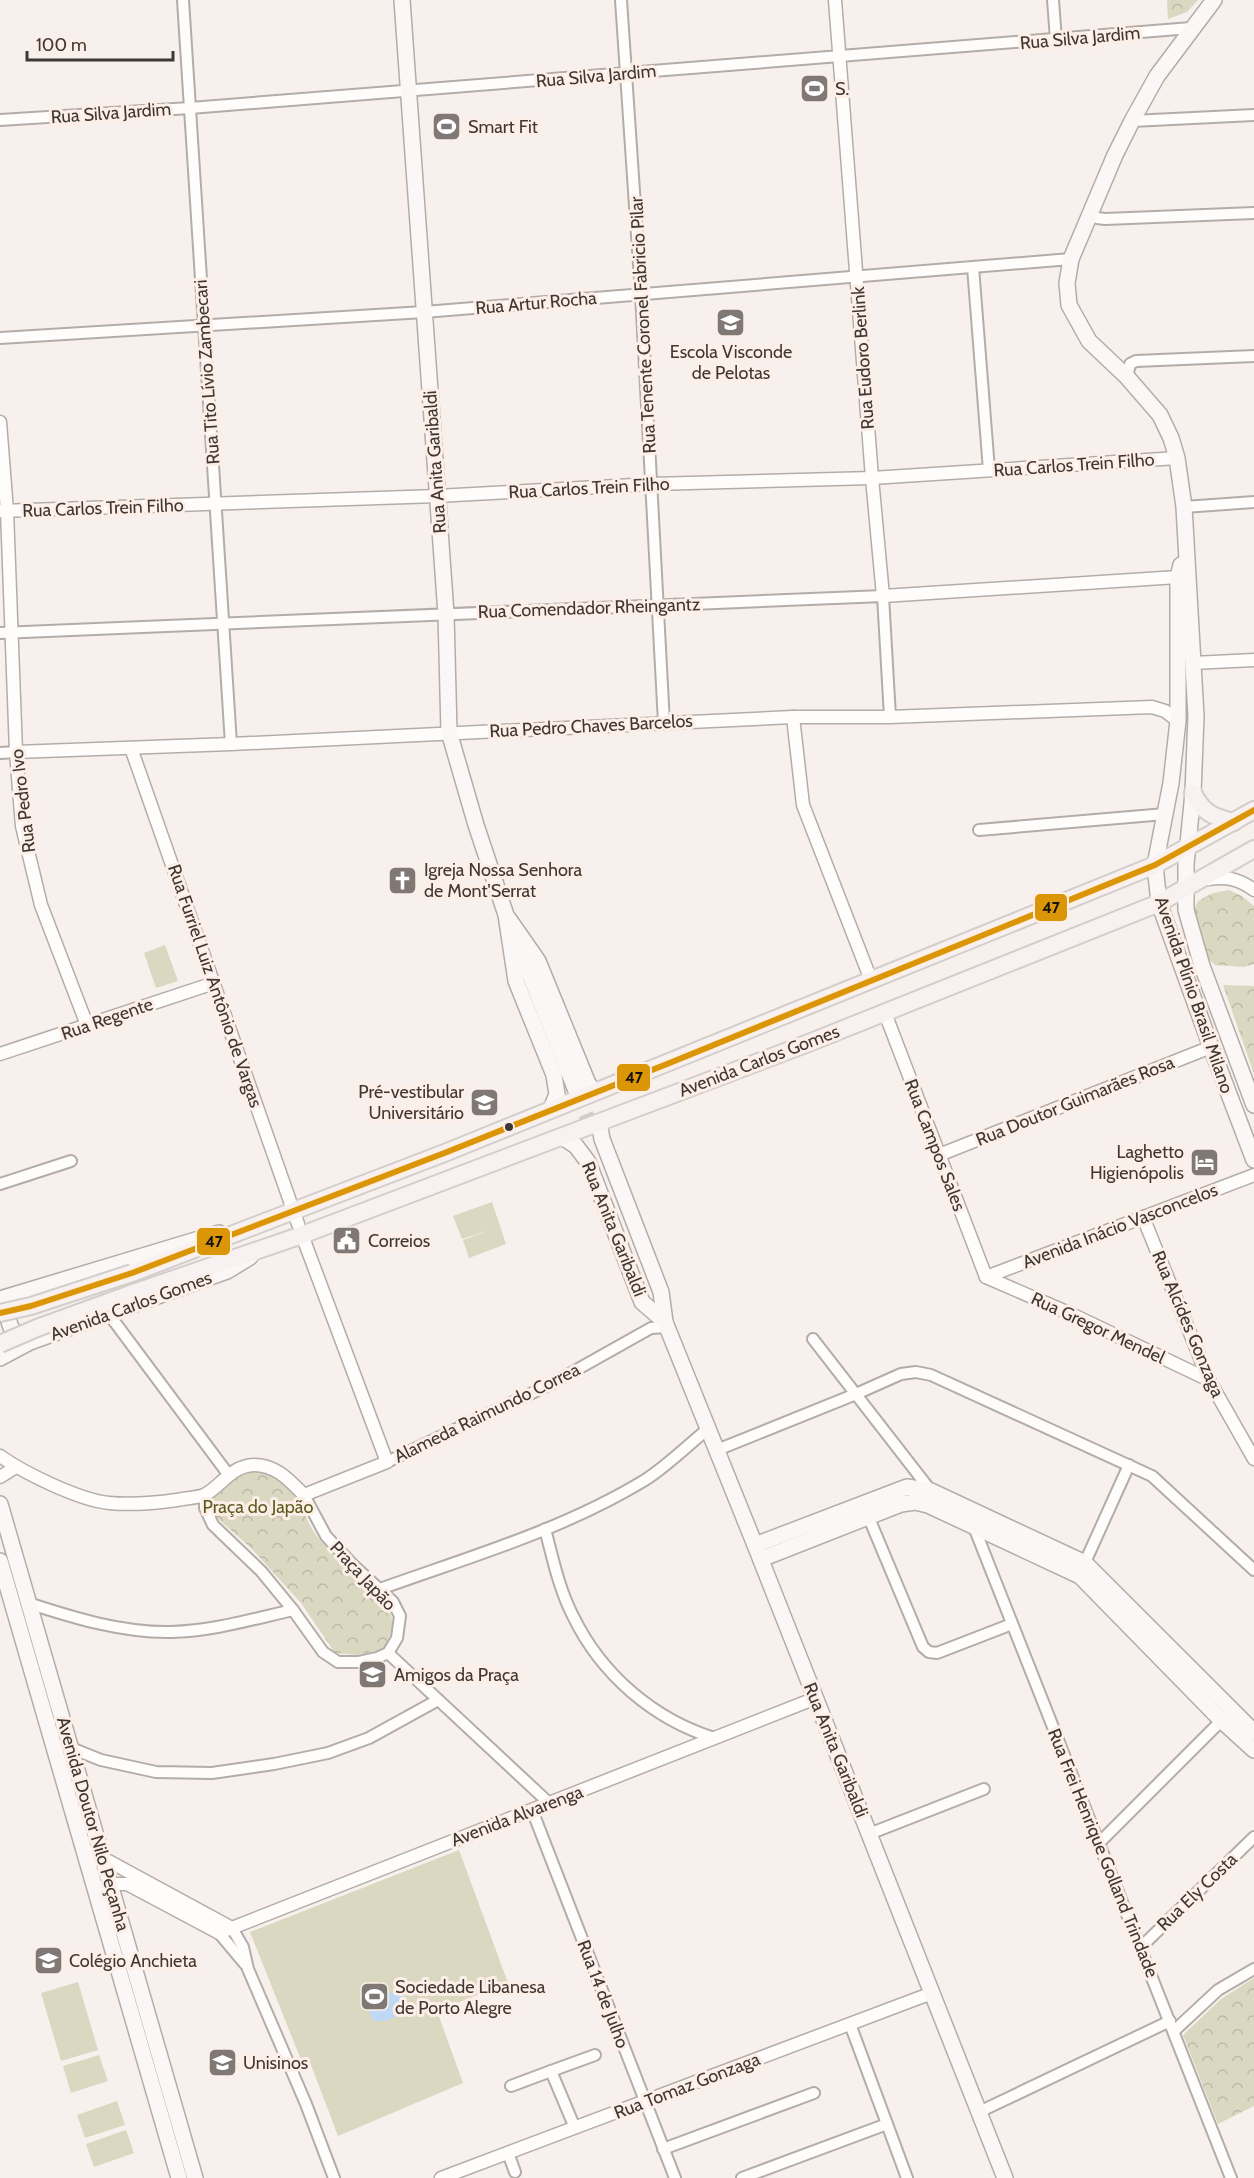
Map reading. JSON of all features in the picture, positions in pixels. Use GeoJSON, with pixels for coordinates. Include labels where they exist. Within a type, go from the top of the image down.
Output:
{"type":"FeatureCollection","features":[{"type":"Feature","properties":{"kind":"main road","name":"Rua Anita Garibaldi"},"geometry":{"type":"LineString","coordinates":[[402,0],[446,615],[449,732],[476,825],[506,915],[516,981],[554,1075],[557,1094],[551,1109]]}},
{"type":"Feature","properties":{"kind":"main road","name":"Avenida Plínio Brasil Milano"},"geometry":{"type":"LineString","coordinates":[[1214,0],[1157,76],[1132,121],[1115,155],[1071,259],[1067,283],[1069,305],[1089,341],[1127,377],[1160,415],[1177,458],[1184,507],[1196,716],[1188,847],[1194,884],[1186,910],[1202,966],[1254,1105]]}},
{"type":"Feature","properties":{"kind":"main road","name":"Avenida Plínio Brasil Milano"},"geometry":{"type":"LineString","coordinates":[[1186,541],[1178,577],[1178,721],[1172,774],[1155,865],[1159,903],[1254,1160]]}},
{"type":"Feature","properties":{"kind":"main road"},"geometry":{"type":"LineString","coordinates":[[1193,794],[1200,807],[1220,819],[1234,822]]}},
{"type":"Feature","properties":{"kind":"main road","name":"Avenida Carlos Gomes"},"geometry":{"type":"LineString","coordinates":[[0,1358],[30,1342],[227,1271],[261,1251],[298,1224],[585,1092],[672,1062],[1155,865],[1254,810]]}},
{"type":"Feature","properties":{"kind":"main road","name":"Avenida Carlos Gomes"},"geometry":{"type":"LineString","coordinates":[[6,1298],[217,1233],[254,1225],[298,1224],[562,1137],[597,1128],[1159,903],[1254,849]]}},
{"type":"Feature","properties":{"kind":"main road","name":"Rua Anita Garibaldi"},"geometry":{"type":"LineString","coordinates":[[506,915],[538,961],[587,1081],[585,1092]]}},
{"type":"Feature","properties":{"kind":"main road","name":"Rua Anita Garibaldi"},"geometry":{"type":"LineString","coordinates":[[597,1128],[661,1292],[666,1325],[709,1428],[1005,2178]]}},
{"type":"Feature","properties":{"kind":"main road","name":"Rua Anita Garibaldi"},"geometry":{"type":"LineString","coordinates":[[562,1137],[576,1146],[588,1162],[642,1302],[666,1325]]}},
{"type":"Feature","properties":{"kind":"main road","name":"Avenida Carlos Gomes"},"geometry":{"type":"LineString","coordinates":[[0,1313],[31,1306],[132,1273],[254,1225]]}},
{"type":"Feature","properties":{"kind":"main road","name":"Avenida Carlos Gomes"},"geometry":{"type":"LineString","coordinates":[[0,1344],[136,1292],[261,1251]]}},
{"type":"Feature","properties":{"kind":"main road"},"geometry":{"type":"LineString","coordinates":[[6,1298],[8,1320],[12,1331],[20,1338],[30,1342]]}},
{"type":"Feature","properties":{"kind":"main road"},"geometry":{"type":"LineString","coordinates":[[758,1552],[865,1509],[907,1487],[931,1491],[1082,1569],[1226,1715],[1254,1750]]}},
{"type":"Feature","properties":{"kind":"main road"},"geometry":{"type":"LineString","coordinates":[[865,1509],[915,1502],[928,1504],[974,1527],[1082,1569]]}},
{"type":"Feature","properties":{"kind":"main road","name":"Avenida Doutor Nilo Peçanha"},"geometry":{"type":"LineString","coordinates":[[0,1504],[195,2178]]}},
{"type":"Feature","properties":{"kind":"main road","name":"Avenida Doutor Nilo Peçanha"},"geometry":{"type":"LineString","coordinates":[[0,1561],[179,2178]]}},
{"type":"Feature","properties":{"kind":"main road"},"geometry":{"type":"LineString","coordinates":[[1226,1715],[1254,1731]]}},
{"type":"Feature","properties":{"kind":"street","name":"Rua Tito Lívio Zambecari"},"geometry":{"type":"LineString","coordinates":[[183,0],[231,744]]}},
{"type":"Feature","properties":{"kind":"street","name":"Rua Tenente Coronel Fabricio Pilar"},"geometry":{"type":"LineString","coordinates":[[621,0],[641,294],[664,723]]}},
{"type":"Feature","properties":{"kind":"street","name":"Rua Eudoro Berlink"},"geometry":{"type":"LineString","coordinates":[[835,0],[883,596],[890,717]]}},
{"type":"Feature","properties":{"kind":"street"},"geometry":{"type":"LineString","coordinates":[[1053,0],[1056,40]]}},
{"type":"Feature","properties":{"kind":"street","name":"Rua Silva Jardim"},"geometry":{"type":"LineString","coordinates":[[0,120],[190,108],[1191,28]]}},
{"type":"Feature","properties":{"kind":"street"},"geometry":{"type":"LineString","coordinates":[[1132,121],[1254,115]]}},
{"type":"Feature","properties":{"kind":"street"},"geometry":{"type":"LineString","coordinates":[[1091,213],[1097,218],[1105,219],[1254,213]]}},
{"type":"Feature","properties":{"kind":"street","name":"Rua Artur Rocha"},"geometry":{"type":"LineString","coordinates":[[0,338],[424,312],[1071,259]]}},
{"type":"Feature","properties":{"kind":"street"},"geometry":{"type":"LineString","coordinates":[[973,267],[989,470]]}},
{"type":"Feature","properties":{"kind":"street"},"geometry":{"type":"LineString","coordinates":[[1127,377],[1130,364],[1137,361],[1254,356]]}},
{"type":"Feature","properties":{"kind":"street","name":"Rua Pedro Ivo"},"geometry":{"type":"LineString","coordinates":[[0,422],[4,511],[5,633],[22,826],[41,905],[87,1025]]}},
{"type":"Feature","properties":{"kind":"street","name":"Rua Carlos Trein Filho"},"geometry":{"type":"LineString","coordinates":[[4,511],[437,496],[652,484],[872,478],[1177,458]]}},
{"type":"Feature","properties":{"kind":"street"},"geometry":{"type":"LineString","coordinates":[[1184,507],[1254,502]]}},
{"type":"Feature","properties":{"kind":"street","name":"Rua Comendador Rheingantz"},"geometry":{"type":"LineString","coordinates":[[5,633],[883,596],[1178,577]]}},
{"type":"Feature","properties":{"kind":"street"},"geometry":{"type":"LineString","coordinates":[[1193,663],[1254,660]]}},
{"type":"Feature","properties":{"kind":"street","name":"Rua Pedro Chaves Barcelos"},"geometry":{"type":"LineString","coordinates":[[0,753],[793,717],[890,717],[1152,707],[1165,711],[1178,721]]}},
{"type":"Feature","properties":{"kind":"street"},"geometry":{"type":"LineString","coordinates":[[793,717],[803,805],[872,980]]}},
{"type":"Feature","properties":{"kind":"street","name":"Rua Furriel Luiz Antônio de Vargas"},"geometry":{"type":"LineString","coordinates":[[131,748],[298,1224],[387,1462]]}},
{"type":"Feature","properties":{"kind":"street"},"geometry":{"type":"LineString","coordinates":[[979,830],[1165,814]]}},
{"type":"Feature","properties":{"kind":"street"},"geometry":{"type":"LineString","coordinates":[[1194,884],[1224,876],[1242,881],[1254,890]]}},
{"type":"Feature","properties":{"kind":"street","name":"Rua Regente"},"geometry":{"type":"LineString","coordinates":[[0,1054],[214,983]]}},
{"type":"Feature","properties":{"kind":"street","name":"Rua Campos Sales"},"geometry":{"type":"LineString","coordinates":[[885,1012],[986,1277]]}},
{"type":"Feature","properties":{"kind":"street","name":"Rua Doutor Guimarães Rosa"},"geometry":{"type":"LineString","coordinates":[[939,1155],[1211,1047]]}},
{"type":"Feature","properties":{"kind":"street"},"geometry":{"type":"LineString","coordinates":[[0,1184],[71,1161]]}},
{"type":"Feature","properties":{"kind":"street","name":"Avenida Inácio Vasconcelos"},"geometry":{"type":"LineString","coordinates":[[986,1277],[1254,1175]]}},
{"type":"Feature","properties":{"kind":"street","name":"Rua Alcídes Gonzaga"},"geometry":{"type":"LineString","coordinates":[[1143,1217],[1209,1380],[1254,1459]]}},
{"type":"Feature","properties":{"kind":"street","name":"Rua Gregor Mendel"},"geometry":{"type":"LineString","coordinates":[[986,1277],[1071,1314],[1209,1380]]}},
{"type":"Feature","properties":{"kind":"street"},"geometry":{"type":"LineString","coordinates":[[108,1313],[228,1474]]}},
{"type":"Feature","properties":{"kind":"street","name":"Alameda Raimundo Correa"},"geometry":{"type":"LineString","coordinates":[[303,1495],[387,1462],[553,1383],[651,1328],[666,1325]]}},
{"type":"Feature","properties":{"kind":"street"},"geometry":{"type":"LineString","coordinates":[[813,1339],[931,1491]]}},
{"type":"Feature","properties":{"kind":"street"},"geometry":{"type":"LineString","coordinates":[[717,1450],[901,1374],[916,1372],[931,1375],[1152,1476],[1254,1570]]}},
{"type":"Feature","properties":{"kind":"street"},"geometry":{"type":"LineString","coordinates":[[380,1588],[545,1529],[594,1508],[647,1478],[709,1428]]}},
{"type":"Feature","properties":{"kind":"street"},"geometry":{"type":"LineString","coordinates":[[0,1456],[16,1467],[79,1494],[108,1503],[166,1501],[204,1495],[205,1508],[213,1525],[261,1571],[323,1652],[338,1662],[359,1662],[388,1653],[549,1803]]}},
{"type":"Feature","properties":{"kind":"street","name":"Praça Japão"},"geometry":{"type":"LineString","coordinates":[[204,1495],[228,1474],[252,1465],[268,1466],[281,1473],[303,1495],[326,1536],[393,1602],[400,1616],[397,1638],[388,1653]]}},
{"type":"Feature","properties":{"kind":"street"},"geometry":{"type":"LineString","coordinates":[[1082,1569],[1129,1465]]}},
{"type":"Feature","properties":{"kind":"street"},"geometry":{"type":"LineString","coordinates":[[0,1477],[16,1467]]}},
{"type":"Feature","properties":{"kind":"street"},"geometry":{"type":"LineString","coordinates":[[865,1509],[924,1647],[929,1652],[937,1653],[1012,1624]]}},
{"type":"Feature","properties":{"kind":"street","name":"Rua Frei Henrique Golland Trindade"},"geometry":{"type":"LineString","coordinates":[[974,1527],[1231,2178]]}},
{"type":"Feature","properties":{"kind":"street"},"geometry":{"type":"LineString","coordinates":[[545,1529],[556,1573],[572,1615],[592,1650],[618,1680],[660,1713],[690,1731],[714,1738]]}},
{"type":"Feature","properties":{"kind":"street"},"geometry":{"type":"LineString","coordinates":[[28,1603],[92,1622],[123,1628],[171,1632],[219,1627],[293,1610]]}},
{"type":"Feature","properties":{"kind":"street","name":"Avenida Alvarenga"},"geometry":{"type":"LineString","coordinates":[[219,1933],[816,1698]]}},
{"type":"Feature","properties":{"kind":"street"},"geometry":{"type":"LineString","coordinates":[[71,1748],[101,1760],[156,1772],[212,1773],[328,1753],[369,1738],[438,1700]]}},
{"type":"Feature","properties":{"kind":"street"},"geometry":{"type":"LineString","coordinates":[[1098,1844],[1226,1715]]}},
{"type":"Feature","properties":{"kind":"street"},"geometry":{"type":"LineString","coordinates":[[869,1834],[984,1788]]}},
{"type":"Feature","properties":{"kind":"street","name":"Rua 14 de Julho"},"geometry":{"type":"LineString","coordinates":[[532,1810],[675,2178]]}},
{"type":"Feature","properties":{"kind":"street","name":"Rua Ely Costa"},"geometry":{"type":"LineString","coordinates":[[1140,1948],[1254,1837]]}},
{"type":"Feature","properties":{"kind":"street"},"geometry":{"type":"LineString","coordinates":[[103,1858],[232,1928],[243,1947],[248,1969],[306,2104],[334,2178]]}},
{"type":"Feature","properties":{"kind":"street"},"geometry":{"type":"LineString","coordinates":[[100,1905],[102,1894],[111,1886],[118,1883],[127,1884],[219,1933],[248,1969]]}},
{"type":"Feature","properties":{"kind":"street"},"geometry":{"type":"LineString","coordinates":[[154,1897],[170,1894]]}},
{"type":"Feature","properties":{"kind":"street"},"geometry":{"type":"LineString","coordinates":[[979,2112],[1111,2049],[1172,2026],[1218,1990],[1254,1969]]}},
{"type":"Feature","properties":{"kind":"street","name":"Rua Tomaz Gonzaga"},"geometry":{"type":"LineString","coordinates":[[441,2178],[932,1993]]}},
{"type":"Feature","properties":{"kind":"street"},"geometry":{"type":"LineString","coordinates":[[850,2025],[907,2178]]}},
{"type":"Feature","properties":{"kind":"street"},"geometry":{"type":"LineString","coordinates":[[511,2086],[595,2055]]}},
{"type":"Feature","properties":{"kind":"street"},"geometry":{"type":"LineString","coordinates":[[551,2071],[576,2128]]}},
{"type":"Feature","properties":{"kind":"street"},"geometry":{"type":"LineString","coordinates":[[663,2149],[814,2093]]}},
{"type":"Feature","properties":{"kind":"street"},"geometry":{"type":"LineString","coordinates":[[742,2178],[887,2124]]}},
{"type":"Feature","properties":{"kind":"street"},"geometry":{"type":"LineString","coordinates":[[508,2153],[516,2175]]}},
{"type":"Feature","properties":{"kind":"green space"},"geometry":{"type":"Polygon","coordinates":[[[1167,0],[1198,0],[1187,12],[1168,19],[1167,0]]]}},
{"type":"Feature","properties":{"kind":"green space"},"geometry":{"type":"Polygon","coordinates":[[[1229,890],[1242,896],[1254,906],[1254,964],[1244,967],[1215,965],[1207,958],[1194,910],[1198,901],[1213,893],[1229,890]]]}},
{"type":"Feature","properties":{"kind":"green space"},"geometry":{"type":"Polygon","coordinates":[[[165,945],[178,981],[156,988],[144,953],[165,945]]]}},
{"type":"Feature","properties":{"kind":"green space"},"geometry":{"type":"Polygon","coordinates":[[[1223,985],[1254,986],[1254,1074],[1223,985]]]}},
{"type":"Feature","properties":{"kind":"green space"},"geometry":{"type":"Polygon","coordinates":[[[492,1202],[506,1244],[469,1258],[463,1240],[490,1230],[462,1239],[453,1216],[492,1202]]]}},
{"type":"Feature","properties":{"kind":"green space","name":"Praça do Japão"},"geometry":{"type":"Polygon","coordinates":[[[253,1470],[273,1474],[286,1484],[319,1539],[379,1595],[391,1615],[392,1624],[389,1638],[382,1650],[358,1655],[335,1653],[301,1603],[251,1548],[216,1517],[212,1507],[212,1497],[230,1478],[253,1470]]]}},
{"type":"Feature","properties":{"kind":"green space","name":"Sociedade Libanesa de Porto Alegre"},"geometry":{"type":"Polygon","coordinates":[[[459,1850],[508,1983],[437,2011],[463,2083],[338,2136],[308,2057],[301,2060],[250,1932],[459,1850]]]}},
{"type":"Feature","properties":{"kind":"green space"},"geometry":{"type":"Polygon","coordinates":[[[1254,1978],[1254,2106],[1218,2124],[1183,2035],[1221,1999],[1254,1978]]]}},
{"type":"Feature","properties":{"kind":"green space"},"geometry":{"type":"Polygon","coordinates":[[[78,1982],[98,2050],[61,2061],[41,1993],[78,1982]]]}},
{"type":"Feature","properties":{"kind":"green space"},"geometry":{"type":"Polygon","coordinates":[[[99,2055],[108,2081],[71,2093],[63,2066],[99,2055]]]}},
{"type":"Feature","properties":{"kind":"green space"},"geometry":{"type":"Polygon","coordinates":[[[117,2101],[125,2125],[85,2138],[77,2115],[117,2101]]]}},
{"type":"Feature","properties":{"kind":"green space"},"geometry":{"type":"Polygon","coordinates":[[[126,2130],[134,2153],[94,2167],[86,2144],[126,2130]]]}},
{"type":"Feature","properties":{"kind":"water"},"geometry":{"type":"Polygon","coordinates":[[[391,1992],[403,1993],[409,2011],[385,2021],[373,2021],[367,2004],[391,1992]]]}},
{"type":"Feature","properties":{"kind":"tunnel"},"geometry":{"type":"LineString","coordinates":[[577,1093],[594,1134]]}},
{"type":"Feature","properties":{"kind":"transit line","name":"47"},"geometry":{"type":"LineString","coordinates":[[0,1313],[31,1306],[132,1273],[447,1152],[672,1062],[1155,865],[1254,810]]}},
{"type":"Feature","properties":{"kind":"place","name":"S."},"geometry":{"type":"Point","coordinates":[814,89]}},
{"type":"Feature","properties":{"kind":"place","name":"Smart Fit"},"geometry":{"type":"Point","coordinates":[447,127]}},
{"type":"Feature","properties":{"kind":"place","name":"Escola Visconde de Pelotas"},"geometry":{"type":"Point","coordinates":[731,323]}},
{"type":"Feature","properties":{"kind":"place","name":"Igreja Nossa Senhora de Mont'Serrat"},"geometry":{"type":"Point","coordinates":[403,880]}},
{"type":"Feature","properties":{"kind":"place","name":"Pré-vestibular Universitário"},"geometry":{"type":"Point","coordinates":[485,1102]}},
{"type":"Feature","properties":{"kind":"place","name":"Laghetto Higienópolis"},"geometry":{"type":"Point","coordinates":[1205,1162]}},
{"type":"Feature","properties":{"kind":"place","name":"Correios"},"geometry":{"type":"Point","coordinates":[347,1241]}},
{"type":"Feature","properties":{"kind":"place","name":"Amigos da Praça"},"geometry":{"type":"Point","coordinates":[373,1675]}},
{"type":"Feature","properties":{"kind":"place","name":"Colégio Anchieta"},"geometry":{"type":"Point","coordinates":[48,1961]}},
{"type":"Feature","properties":{"kind":"place","name":"Sociedade Libanesa de Porto Alegre"},"geometry":{"type":"Point","coordinates":[374,1997]}},
{"type":"Feature","properties":{"kind":"place","name":"Unisinos"},"geometry":{"type":"Point","coordinates":[222,2063]}}]}
